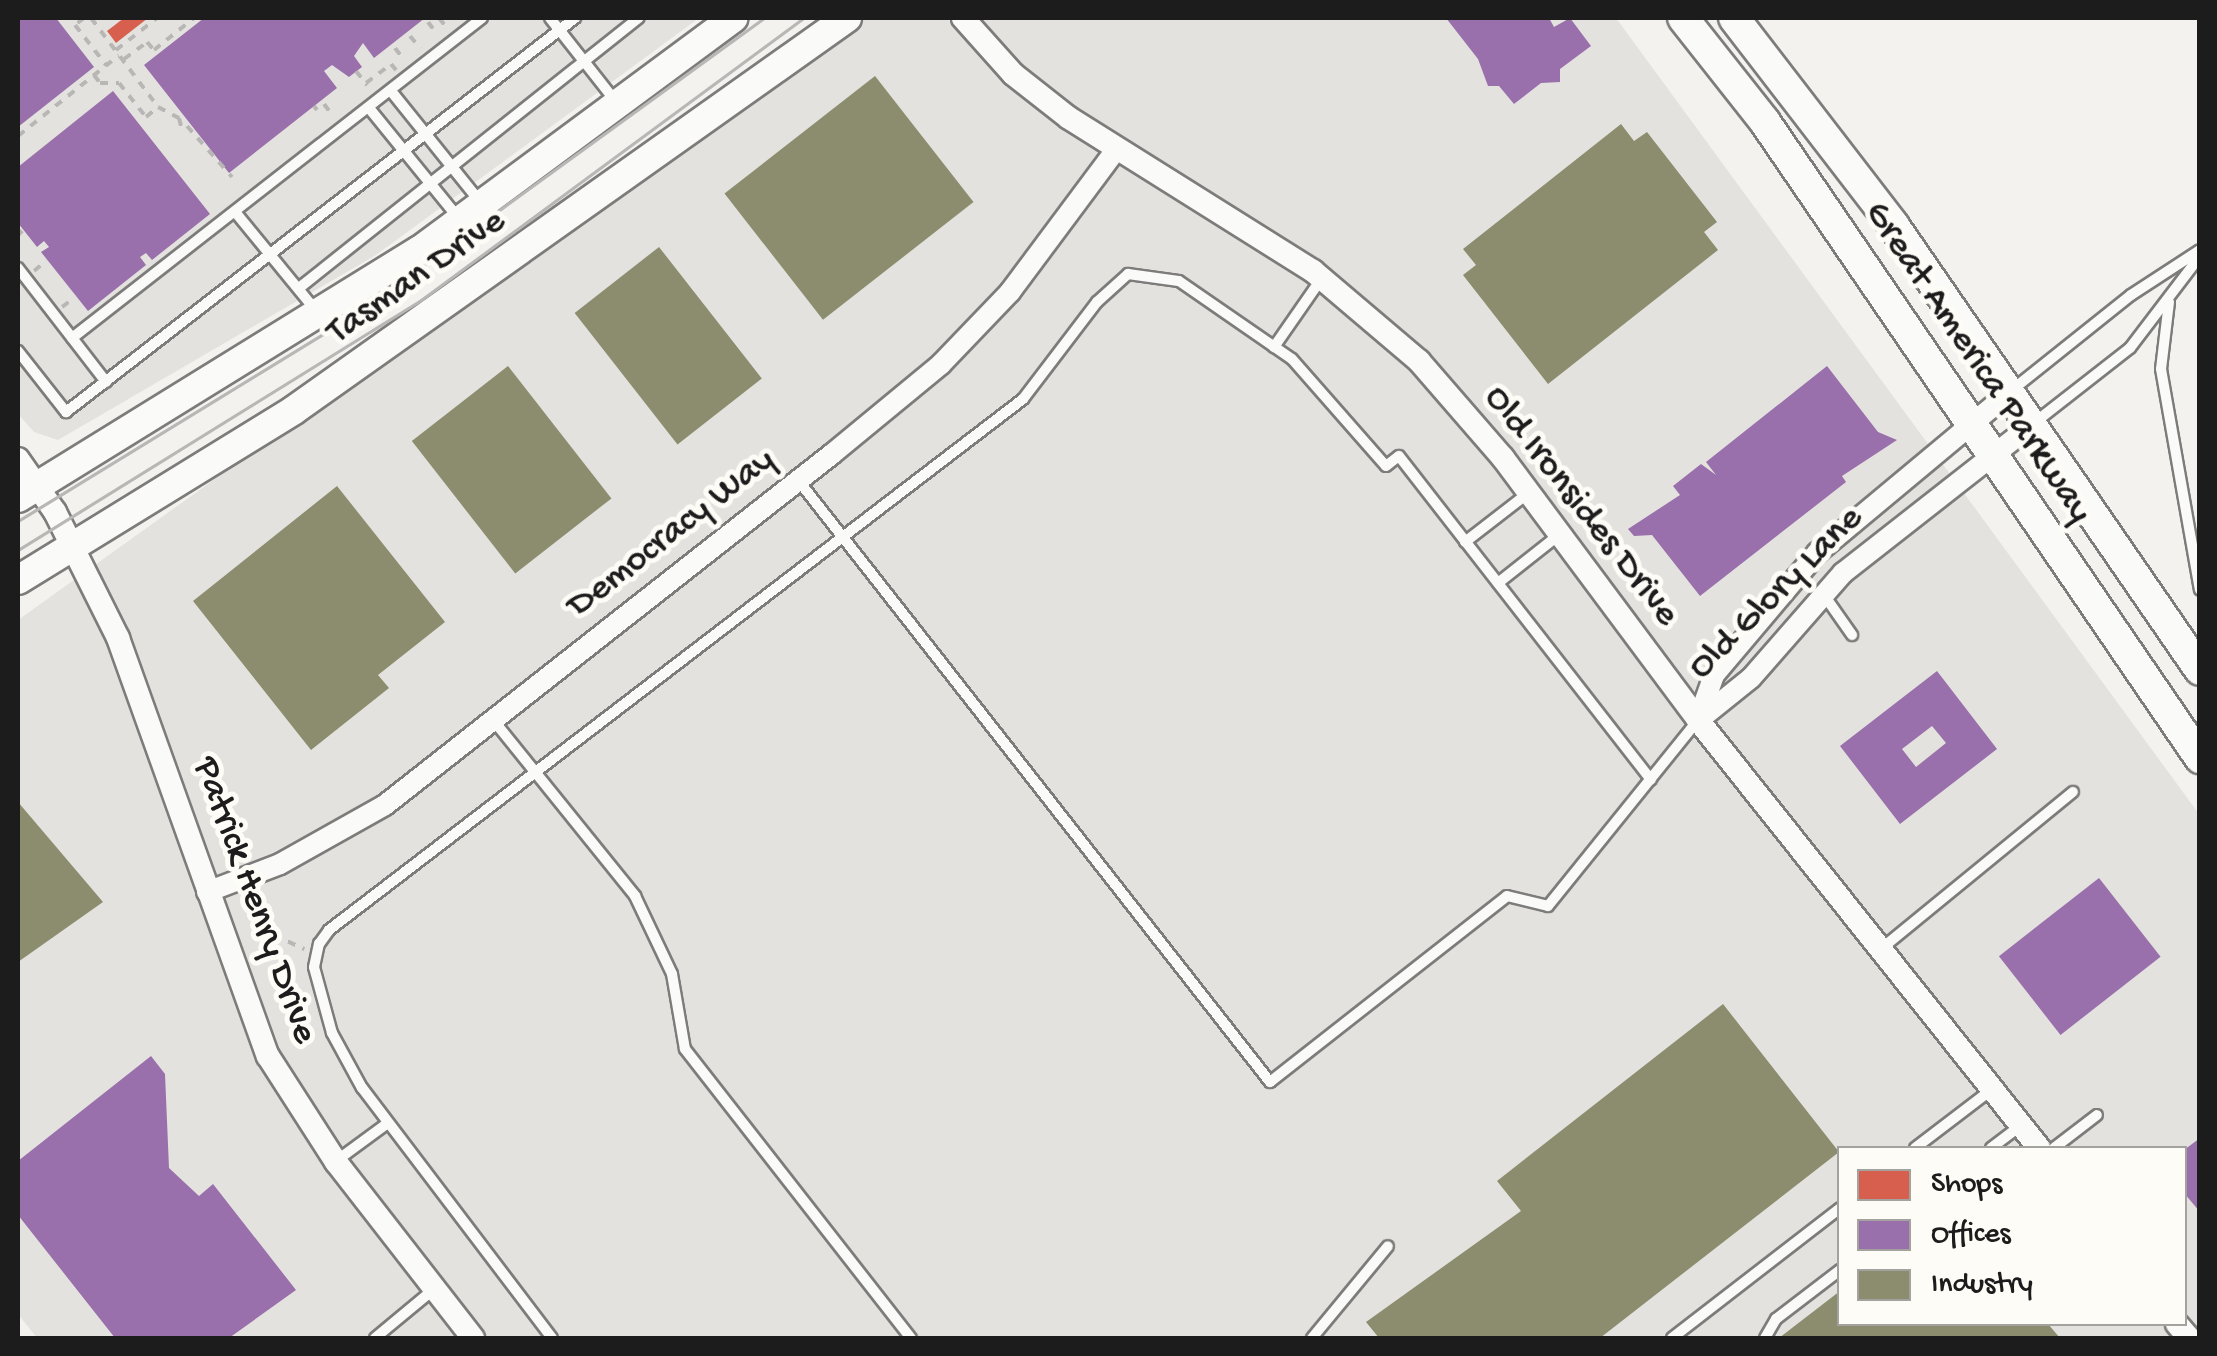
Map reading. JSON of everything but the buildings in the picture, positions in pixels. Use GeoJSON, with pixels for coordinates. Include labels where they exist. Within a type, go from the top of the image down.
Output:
{"type":"FeatureCollection","features":[{"type":"Feature","properties":{"kind":"main road","name":"Tasman Drive"},"geometry":{"type":"LineString","coordinates":[[27,491],[472,213],[733,18]]}},
{"type":"Feature","properties":{"kind":"main road","name":"Tasman Drive"},"geometry":{"type":"LineString","coordinates":[[18,580],[294,410],[847,18]]}},
{"type":"Feature","properties":{"kind":"main road","name":"Great America Parkway"},"geometry":{"type":"LineString","coordinates":[[1683,18],[1758,112],[2200,758]]}},
{"type":"Feature","properties":{"kind":"main road","name":"Great America Parkway"},"geometry":{"type":"LineString","coordinates":[[1734,18],[2033,424],[2200,670]]}},
{"type":"Feature","properties":{"kind":"street","name":"Old Ironsides Drive"},"geometry":{"type":"LineString","coordinates":[[963,18],[1014,74],[1115,151],[1322,278],[1419,361],[1528,493],[1698,720],[2037,1146]]}},
{"type":"Feature","properties":{"kind":"street","name":"Democracy Way"},"geometry":{"type":"LineString","coordinates":[[207,892],[336,835],[493,720],[941,364],[1010,292],[1115,151]]}},
{"type":"Feature","properties":{"kind":"street","name":"Old Glory Lane"},"geometry":{"type":"LineString","coordinates":[[1698,720],[1714,675],[1817,553],[2010,392]]}},
{"type":"Feature","properties":{"kind":"street","name":"Old Glory Lane"},"geometry":{"type":"LineString","coordinates":[[1698,720],[1751,678],[1824,594],[1896,526],[2033,424]]}},
{"type":"Feature","properties":{"kind":"street","name":"Patrick Henry Drive"},"geometry":{"type":"LineString","coordinates":[[18,459],[27,491],[74,546],[141,694],[207,892],[268,1056],[336,1162],[473,1338]]}},
{"type":"Feature","properties":{"kind":"lane"},"geometry":{"type":"LineString","coordinates":[[72,338],[482,18]]}},
{"type":"Feature","properties":{"kind":"lane"},"geometry":{"type":"LineString","coordinates":[[550,18],[617,102]]}},
{"type":"Feature","properties":{"kind":"lane"},"geometry":{"type":"LineString","coordinates":[[18,352],[66,412],[273,257],[574,18]]}},
{"type":"Feature","properties":{"kind":"lane"},"geometry":{"type":"LineString","coordinates":[[299,288],[639,18]]}},
{"type":"Feature","properties":{"kind":"lane"},"geometry":{"type":"LineString","coordinates":[[391,92],[451,166],[472,213]]}},
{"type":"Feature","properties":{"kind":"lane"},"geometry":{"type":"LineString","coordinates":[[370,108],[430,182],[472,213]]}},
{"type":"Feature","properties":{"kind":"lane"},"geometry":{"type":"LineString","coordinates":[[236,213],[317,313]]}},
{"type":"Feature","properties":{"kind":"lane"},"geometry":{"type":"LineString","coordinates":[[2010,392],[2131,295],[2200,253]]}},
{"type":"Feature","properties":{"kind":"lane"},"geometry":{"type":"LineString","coordinates":[[2033,424],[2130,348],[2170,302],[2200,253]]}},
{"type":"Feature","properties":{"kind":"lane"},"geometry":{"type":"LineString","coordinates":[[18,268],[106,382]]}},
{"type":"Feature","properties":{"kind":"lane"},"geometry":{"type":"LineString","coordinates":[[552,1338],[385,1125],[332,1033],[316,955],[329,930],[1024,399],[1097,302],[1128,274],[1179,281],[1274,347],[1325,394],[1386,466],[1399,456],[1650,780]]}},
{"type":"Feature","properties":{"kind":"lane"},"geometry":{"type":"LineString","coordinates":[[1274,347],[1322,278]]}},
{"type":"Feature","properties":{"kind":"lane"},"geometry":{"type":"LineString","coordinates":[[2170,302],[2161,369],[2200,590]]}},
{"type":"Feature","properties":{"kind":"lane"},"geometry":{"type":"LineString","coordinates":[[798,480],[1270,1082],[1507,896],[1548,906],[1698,720]]}},
{"type":"Feature","properties":{"kind":"lane"},"geometry":{"type":"LineString","coordinates":[[1465,542],[1528,493]]}},
{"type":"Feature","properties":{"kind":"lane"},"geometry":{"type":"LineString","coordinates":[[1498,583],[1560,534]]}},
{"type":"Feature","properties":{"kind":"lane"},"geometry":{"type":"LineString","coordinates":[[1824,594],[1852,635]]}},
{"type":"Feature","properties":{"kind":"lane"},"geometry":{"type":"LineString","coordinates":[[493,720],[636,896],[672,974],[685,1049],[911,1338]]}},
{"type":"Feature","properties":{"kind":"lane"},"geometry":{"type":"LineString","coordinates":[[1880,950],[2073,792]]}},
{"type":"Feature","properties":{"kind":"lane"},"geometry":{"type":"LineString","coordinates":[[1919,1146],[1992,1089]]}},
{"type":"Feature","properties":{"kind":"lane"},"geometry":{"type":"LineString","coordinates":[[2057,1146],[2097,1115]]}},
{"type":"Feature","properties":{"kind":"lane"},"geometry":{"type":"LineString","coordinates":[[336,1162],[385,1125]]}},
{"type":"Feature","properties":{"kind":"lane"},"geometry":{"type":"LineString","coordinates":[[1994,1146],[2020,1126]]}},
{"type":"Feature","properties":{"kind":"lane"},"geometry":{"type":"LineString","coordinates":[[1672,1338],[1837,1210]]}},
{"type":"Feature","properties":{"kind":"lane"},"geometry":{"type":"LineString","coordinates":[[1312,1338],[1388,1246]]}},
{"type":"Feature","properties":{"kind":"lane"},"geometry":{"type":"LineString","coordinates":[[1765,1338],[1776,1319],[1837,1272]]}},
{"type":"Feature","properties":{"kind":"lane"},"geometry":{"type":"LineString","coordinates":[[374,1338],[390,1334],[434,1289]]}},
{"type":"Feature","properties":{"kind":"path"},"geometry":{"type":"LineString","coordinates":[[106,65],[75,24],[90,18],[158,106],[179,118],[232,176]]}},
{"type":"Feature","properties":{"kind":"path"},"geometry":{"type":"LineString","coordinates":[[18,136],[120,55],[157,18]]}},
{"type":"Feature","properties":{"kind":"path"},"geometry":{"type":"LineString","coordinates":[[120,55],[147,42],[154,50],[194,18]]}},
{"type":"Feature","properties":{"kind":"path"},"geometry":{"type":"LineString","coordinates":[[380,60],[396,70]]}},
{"type":"Feature","properties":{"kind":"path"},"geometry":{"type":"LineString","coordinates":[[366,83],[386,67]]}},
{"type":"Feature","properties":{"kind":"path"},"geometry":{"type":"LineString","coordinates":[[356,72],[380,100]]}},
{"type":"Feature","properties":{"kind":"path"},"geometry":{"type":"LineString","coordinates":[[94,75],[100,83],[118,84],[146,117],[158,106]]}},
{"type":"Feature","properties":{"kind":"path"},"geometry":{"type":"LineString","coordinates":[[259,928],[316,955]]}},
{"type":"Feature","properties":{"kind":"shaded area"},"geometry":{"type":"Polygon","coordinates":[[[18,18],[699,18],[376,255],[58,440],[34,432],[18,414],[18,18]]]}},
{"type":"Feature","properties":{"kind":"shaded area"},"geometry":{"type":"Polygon","coordinates":[[[859,18],[1616,18],[2199,814],[2199,1338],[37,1338],[18,1314],[18,620],[859,18]]]}},
{"type":"Feature","properties":{"kind":"tram line"},"geometry":{"type":"LineString","coordinates":[[18,521],[356,314],[764,18]]}},
{"type":"Feature","properties":{"kind":"tram line"},"geometry":{"type":"LineString","coordinates":[[18,550],[421,300],[804,18]]}}]}
